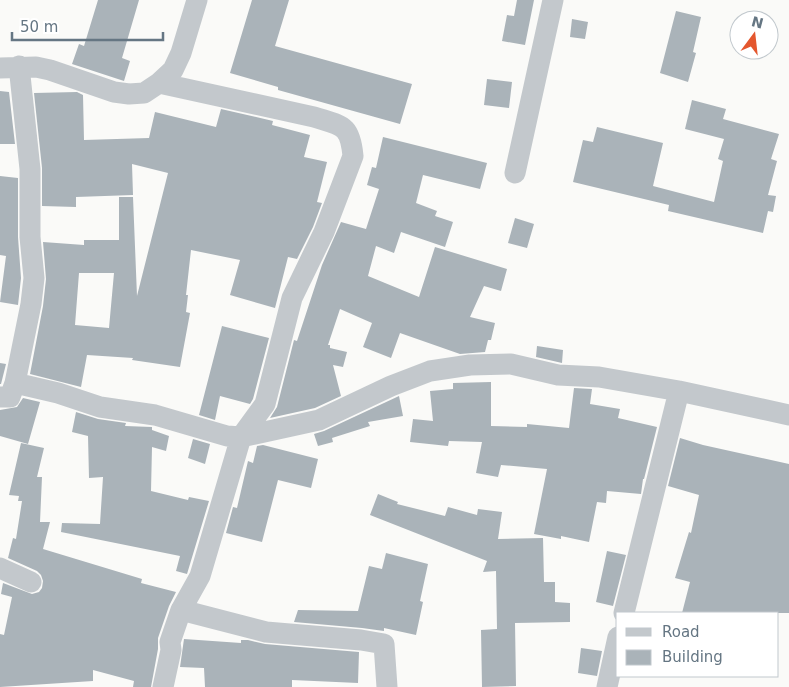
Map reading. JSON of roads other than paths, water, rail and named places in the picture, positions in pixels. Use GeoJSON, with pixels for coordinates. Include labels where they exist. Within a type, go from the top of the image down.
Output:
{"type":"FeatureCollection","features":[{"type":"Feature","properties":{"kind":"street"},"geometry":{"type":"LineString","coordinates":[[198,0],[181,53],[173,70],[144,93],[114,92],[36,67],[10,67],[30,169],[30,237],[34,278],[31,304],[7,390],[58,394],[100,407],[155,415],[227,436],[241,437],[319,420],[391,386],[430,371],[470,366],[511,364],[558,376],[599,377],[680,391],[789,415]]}},
{"type":"Feature","properties":{"kind":"street"},"geometry":{"type":"LineString","coordinates":[[515,174],[553,0]]}},
{"type":"Feature","properties":{"kind":"street"},"geometry":{"type":"LineString","coordinates":[[159,83],[314,117],[339,125],[348,132],[352,143],[353,156],[324,232],[292,298],[265,404],[241,437],[200,576],[181,610],[170,642],[171,650],[163,687]]}},
{"type":"Feature","properties":{"kind":"street"},"geometry":{"type":"LineString","coordinates":[[624,612],[680,391]]}},
{"type":"Feature","properties":{"kind":"street"},"geometry":{"type":"LineString","coordinates":[[0,568],[32,582]]}},
{"type":"Feature","properties":{"kind":"street"},"geometry":{"type":"LineString","coordinates":[[181,610],[266,632],[361,640],[384,644],[387,687]]}},
{"type":"Feature","properties":{"kind":"street"},"geometry":{"type":"LineString","coordinates":[[606,687],[616,645]]}}]}
